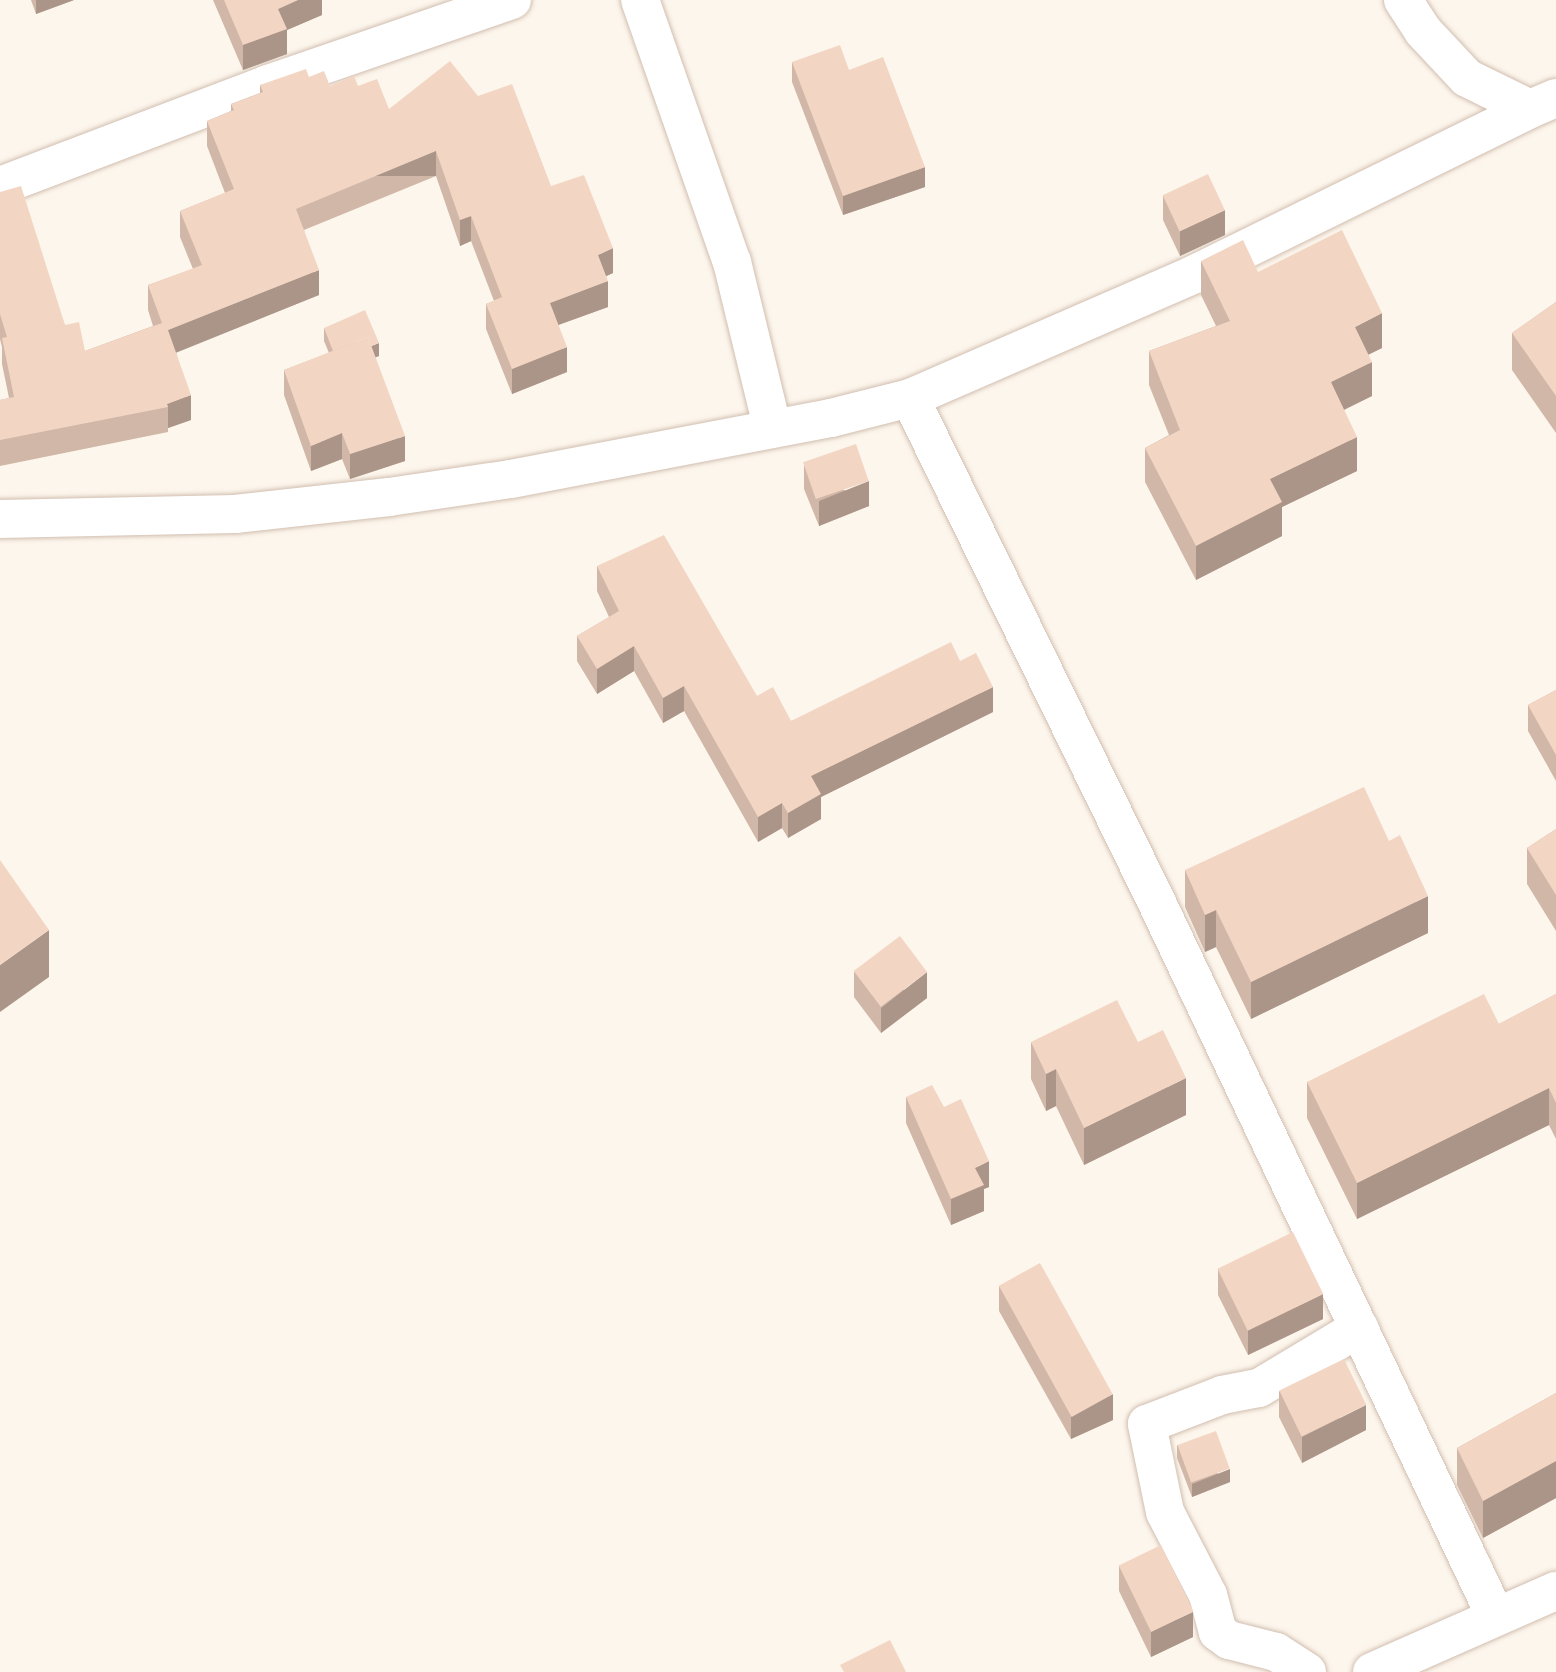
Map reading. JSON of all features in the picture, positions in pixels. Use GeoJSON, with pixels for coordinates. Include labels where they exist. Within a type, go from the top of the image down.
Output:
{"type":"FeatureCollection","features":[{"type":"Feature","properties":{"kind":"street"},"geometry":{"type":"LineString","coordinates":[[0,186],[268,84],[512,0]]}},
{"type":"Feature","properties":{"kind":"street"},"geometry":{"type":"LineString","coordinates":[[640,0],[732,262],[772,426]]}},
{"type":"Feature","properties":{"kind":"street"},"geometry":{"type":"LineString","coordinates":[[1403,0],[1423,31],[1467,78],[1543,104]]}},
{"type":"Feature","properties":{"kind":"street"},"geometry":{"type":"LineString","coordinates":[[0,519],[235,514],[389,497],[511,479],[772,426],[831,418],[910,398],[1195,274],[1543,104]]}},
{"type":"Feature","properties":{"kind":"street"},"geometry":{"type":"LineString","coordinates":[[910,398],[1496,1617]]}},
{"type":"Feature","properties":{"kind":"street"},"geometry":{"type":"LineString","coordinates":[[1307,1672],[1276,1652],[1229,1640],[1218,1632],[1208,1595],[1165,1512],[1147,1424],[1222,1395],[1259,1388],[1359,1328]]}},
{"type":"Feature","properties":{"kind":"street"},"geometry":{"type":"LineString","coordinates":[[1372,1672],[1421,1654],[1556,1591]]}},
{"type":"Feature","properties":{"kind":"building"},"geometry":{"type":"Polygon","coordinates":[[[224,0],[298,0],[278,9],[287,29],[243,45],[224,0]]]}},
{"type":"Feature","properties":{"kind":"building"},"geometry":{"type":"Polygon","coordinates":[[[840,45],[849,70],[883,57],[925,167],[843,196],[792,62],[840,45]]]}},
{"type":"Feature","properties":{"kind":"building"},"geometry":{"type":"Polygon","coordinates":[[[450,61],[478,96],[512,84],[551,186],[584,175],[613,248],[598,255],[608,281],[550,303],[567,347],[512,369],[486,304],[502,297],[471,216],[460,220],[436,151],[296,209],[319,270],[168,330],[191,395],[167,404],[168,407],[0,440],[0,400],[14,397],[2,338],[7,337],[0,314],[0,192],[21,186],[65,325],[79,322],[85,351],[162,323],[148,285],[202,265],[180,211],[234,189],[207,121],[234,110],[231,104],[263,92],[260,85],[306,69],[309,77],[324,71],[330,86],[354,76],[358,86],[377,79],[389,109],[450,61]]]}},
{"type":"Feature","properties":{"kind":"building"},"geometry":{"type":"Polygon","coordinates":[[[1208,174],[1225,210],[1180,231],[1163,195],[1208,174]]]}},
{"type":"Feature","properties":{"kind":"building"},"geometry":{"type":"Polygon","coordinates":[[[1342,230],[1382,313],[1355,327],[1372,362],[1331,382],[1357,437],[1270,479],[1282,502],[1196,546],[1145,448],[1180,430],[1149,351],[1230,321],[1201,261],[1243,240],[1258,272],[1342,230]]]}},
{"type":"Feature","properties":{"kind":"building"},"geometry":{"type":"Polygon","coordinates":[[[1556,302],[1556,396],[1512,333],[1556,302]]]}},
{"type":"Feature","properties":{"kind":"building"},"geometry":{"type":"Polygon","coordinates":[[[365,310],[379,343],[371,346],[368,337],[333,351],[324,328],[365,310]]]}},
{"type":"Feature","properties":{"kind":"building"},"geometry":{"type":"Polygon","coordinates":[[[368,337],[405,436],[350,454],[342,433],[311,446],[284,370],[368,337]]]}},
{"type":"Feature","properties":{"kind":"building"},"geometry":{"type":"Polygon","coordinates":[[[856,444],[869,481],[816,499],[803,462],[856,444]]]}},
{"type":"Feature","properties":{"kind":"building"},"geometry":{"type":"Polygon","coordinates":[[[664,535],[757,696],[773,687],[791,721],[951,642],[960,661],[976,653],[993,687],[811,776],[821,794],[788,813],[782,803],[758,817],[684,686],[663,698],[634,646],[597,669],[577,636],[619,611],[597,566],[664,535]]]}},
{"type":"Feature","properties":{"kind":"building"},"geometry":{"type":"Polygon","coordinates":[[[1556,690],[1556,755],[1528,705],[1556,690]]]}},
{"type":"Feature","properties":{"kind":"building"},"geometry":{"type":"Polygon","coordinates":[[[1364,787],[1389,841],[1400,835],[1428,896],[1251,982],[1216,910],[1205,915],[1185,870],[1364,787]]]}},
{"type":"Feature","properties":{"kind":"building"},"geometry":{"type":"Polygon","coordinates":[[[1556,829],[1556,895],[1527,848],[1556,829]]]}},
{"type":"Feature","properties":{"kind":"building"},"geometry":{"type":"Polygon","coordinates":[[[0,860],[49,930],[0,965],[0,860]]]}},
{"type":"Feature","properties":{"kind":"building"},"geometry":{"type":"Polygon","coordinates":[[[900,936],[927,972],[881,1007],[854,971],[900,936]]]}},
{"type":"Feature","properties":{"kind":"building"},"geometry":{"type":"Polygon","coordinates":[[[1484,994],[1499,1024],[1556,994],[1556,1103],[1549,1088],[1357,1183],[1307,1082],[1484,994]]]}},
{"type":"Feature","properties":{"kind":"building"},"geometry":{"type":"Polygon","coordinates":[[[1117,1000],[1138,1042],[1163,1030],[1186,1078],[1084,1128],[1056,1069],[1046,1074],[1031,1042],[1117,1000]]]}},
{"type":"Feature","properties":{"kind":"building"},"geometry":{"type":"Polygon","coordinates":[[[932,1085],[944,1107],[961,1099],[989,1161],[975,1168],[984,1185],[951,1199],[906,1097],[932,1085]]]}},
{"type":"Feature","properties":{"kind":"building"},"geometry":{"type":"Polygon","coordinates":[[[1293,1232],[1323,1294],[1248,1331],[1218,1269],[1293,1232]]]}},
{"type":"Feature","properties":{"kind":"building"},"geometry":{"type":"Polygon","coordinates":[[[1040,1263],[1113,1394],[1072,1417],[999,1286],[1040,1263]]]}},
{"type":"Feature","properties":{"kind":"building"},"geometry":{"type":"Polygon","coordinates":[[[1344,1359],[1366,1405],[1302,1436],[1279,1391],[1344,1359]]]}},
{"type":"Feature","properties":{"kind":"building"},"geometry":{"type":"Polygon","coordinates":[[[1556,1393],[1556,1461],[1483,1501],[1457,1448],[1556,1393]]]}},
{"type":"Feature","properties":{"kind":"building"},"geometry":{"type":"Polygon","coordinates":[[[1216,1431],[1230,1469],[1191,1483],[1177,1445],[1216,1431]]]}},
{"type":"Feature","properties":{"kind":"building"},"geometry":{"type":"Polygon","coordinates":[[[1161,1545],[1193,1612],[1151,1632],[1119,1566],[1161,1545]]]}},
{"type":"Feature","properties":{"kind":"building"},"geometry":{"type":"Polygon","coordinates":[[[890,1640],[906,1672],[844,1672],[840,1665],[890,1640]]]}}]}
